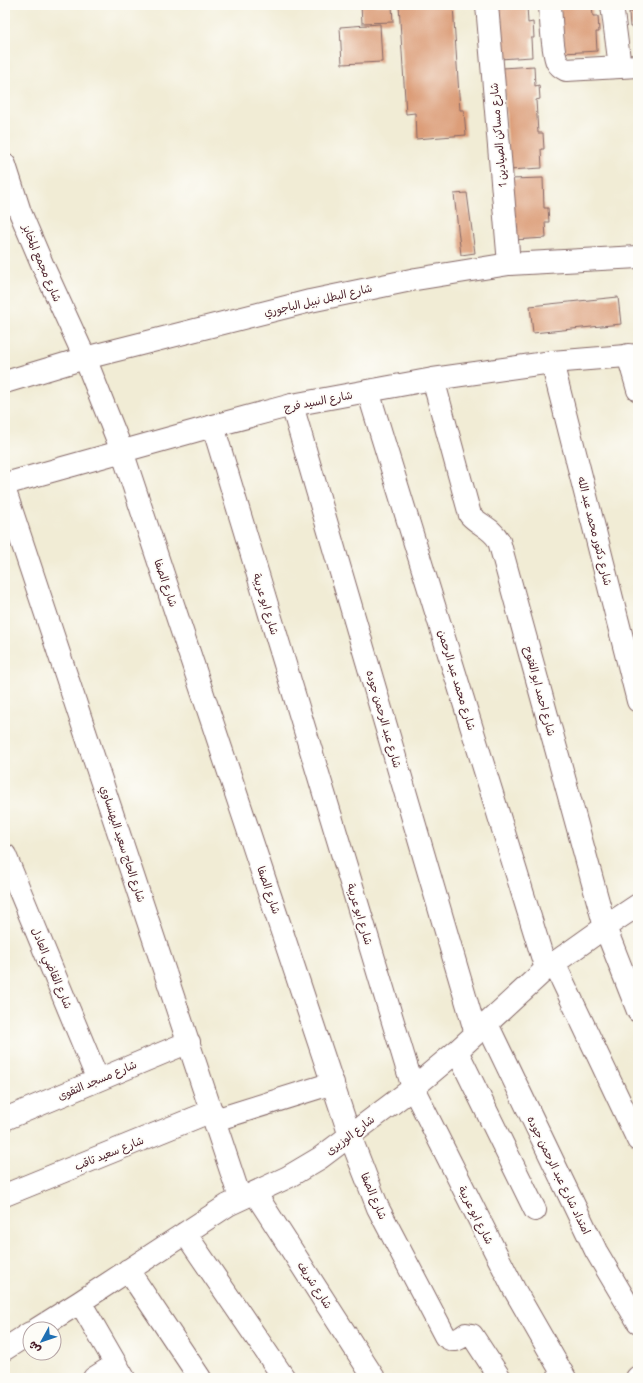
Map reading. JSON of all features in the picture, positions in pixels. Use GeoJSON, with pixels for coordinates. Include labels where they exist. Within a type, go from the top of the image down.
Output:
{"type":"FeatureCollection","features":[{"type":"Feature","properties":{"kind":"street","name":"شارع مساكن الصيادين 1"},"geometry":{"type":"LineString","coordinates":[[487,5],[509,264]]}},
{"type":"Feature","properties":{"kind":"street"},"geometry":{"type":"LineString","coordinates":[[550,5],[556,60],[560,67],[566,70],[629,66],[612,5]]}},
{"type":"Feature","properties":{"kind":"street","name":"شارع مجمع المخابز"},"geometry":{"type":"LineString","coordinates":[[5,165],[20,212],[85,358]]}},
{"type":"Feature","properties":{"kind":"street","name":"شارع البطل نبيل الباجوري"},"geometry":{"type":"LineString","coordinates":[[5,382],[85,358],[310,301],[416,279],[509,264],[638,257]]}},
{"type":"Feature","properties":{"kind":"street"},"geometry":{"type":"LineString","coordinates":[[633,355],[638,390]]}},
{"type":"Feature","properties":{"kind":"street","name":"شارع السيد فرج"},"geometry":{"type":"LineString","coordinates":[[5,484],[292,405],[433,379],[552,362],[633,355]]}},
{"type":"Feature","properties":{"kind":"street","name":"شارع الصفا"},"geometry":{"type":"LineString","coordinates":[[85,358],[122,451],[350,1136],[378,1208],[445,1336],[457,1341],[466,1334],[472,1335],[500,1378]]}},
{"type":"Feature","properties":{"kind":"street","name":"شارع دكتور محمد عبد الله"},"geometry":{"type":"LineString","coordinates":[[552,362],[638,701]]}},
{"type":"Feature","properties":{"kind":"street","name":"شارع احمد ابو الفتوح"},"geometry":{"type":"LineString","coordinates":[[433,379],[470,515],[480,524],[492,530],[499,541],[605,927],[638,1011]]}},
{"type":"Feature","properties":{"kind":"street","name":"شارع محمد عبد الرحمن"},"geometry":{"type":"LineString","coordinates":[[368,391],[550,966],[638,1140]]}},
{"type":"Feature","properties":{"kind":"street","name":"شارع عبد الرحمن جوده"},"geometry":{"type":"LineString","coordinates":[[292,405],[481,1029]]}},
{"type":"Feature","properties":{"kind":"street","name":"شارع ابو عريبة"},"geometry":{"type":"LineString","coordinates":[[213,426],[413,1088],[514,1289],[565,1378]]}},
{"type":"Feature","properties":{"kind":"street","name":"شارع الحاج سعيد البهنساوي"},"geometry":{"type":"LineString","coordinates":[[5,491],[214,1115],[248,1195]]}},
{"type":"Feature","properties":{"kind":"street","name":"شارع القاضي العادل"},"geometry":{"type":"LineString","coordinates":[[5,855],[98,1080]]}},
{"type":"Feature","properties":{"kind":"street","name":"شارع الوزيرى"},"geometry":{"type":"LineString","coordinates":[[50,1321],[215,1212],[288,1177],[320,1158],[413,1088],[457,1052],[550,966],[638,905]]}},
{"type":"Feature","properties":{"kind":"street","name":"امتداد شارع عبد الرحمن جوده"},"geometry":{"type":"LineString","coordinates":[[481,1029],[596,1251],[638,1322]]}},
{"type":"Feature","properties":{"kind":"street","name":"شارع مسجد التقوى"},"geometry":{"type":"LineString","coordinates":[[5,1119],[189,1042]]}},
{"type":"Feature","properties":{"kind":"street"},"geometry":{"type":"LineString","coordinates":[[457,1052],[535,1210]]}},
{"type":"Feature","properties":{"kind":"street","name":"شارع سعيد ثاقب"},"geometry":{"type":"LineString","coordinates":[[5,1195],[214,1115],[333,1083]]}},
{"type":"Feature","properties":{"kind":"street","name":"شارع شريف"},"geometry":{"type":"LineString","coordinates":[[248,1195],[374,1378]]}},
{"type":"Feature","properties":{"kind":"street"},"geometry":{"type":"LineString","coordinates":[[185,1233],[284,1378]]}},
{"type":"Feature","properties":{"kind":"street"},"geometry":{"type":"LineString","coordinates":[[128,1270],[200,1378]]}},
{"type":"Feature","properties":{"kind":"street"},"geometry":{"type":"LineString","coordinates":[[80,1302],[120,1371],[94,1378]]}},
{"type":"Feature","properties":{"kind":"street"},"geometry":{"type":"LineString","coordinates":[[5,1349],[22,1338]]}},
{"type":"Feature","properties":{"kind":"building"},"geometry":{"type":"Polygon","coordinates":[[[361,5],[392,5],[393,22],[362,23],[361,5]]]}},
{"type":"Feature","properties":{"kind":"building"},"geometry":{"type":"Polygon","coordinates":[[[399,5],[453,5],[460,110],[464,110],[466,135],[416,139],[415,113],[406,114],[399,5]]]}},
{"type":"Feature","properties":{"kind":"building"},"geometry":{"type":"Polygon","coordinates":[[[495,5],[527,5],[528,23],[533,22],[534,38],[531,38],[532,57],[499,59],[495,5]]]}},
{"type":"Feature","properties":{"kind":"building"},"geometry":{"type":"Polygon","coordinates":[[[560,5],[592,5],[593,16],[598,16],[599,32],[596,32],[597,51],[564,53],[563,33],[559,33],[560,5]]]}},
{"type":"Feature","properties":{"kind":"building"},"geometry":{"type":"Polygon","coordinates":[[[632,5],[638,5],[638,47],[636,47],[635,27],[630,27],[629,12],[633,12],[632,5]]]}},
{"type":"Feature","properties":{"kind":"building"},"geometry":{"type":"Polygon","coordinates":[[[380,24],[382,62],[342,64],[340,27],[380,24]]]}},
{"type":"Feature","properties":{"kind":"building"},"geometry":{"type":"Polygon","coordinates":[[[534,66],[535,86],[539,85],[540,99],[536,100],[538,133],[543,133],[544,149],[541,149],[542,168],[509,170],[503,68],[534,66]]]}},
{"type":"Feature","properties":{"kind":"building"},"geometry":{"type":"Polygon","coordinates":[[[543,178],[544,208],[548,208],[549,222],[545,222],[546,238],[513,240],[510,179],[543,178]]]}},
{"type":"Feature","properties":{"kind":"building"},"geometry":{"type":"Polygon","coordinates":[[[467,193],[475,253],[461,255],[454,194],[467,193]]]}},
{"type":"Feature","properties":{"kind":"building"},"geometry":{"type":"Polygon","coordinates":[[[618,297],[621,324],[533,333],[530,306],[618,297]]]}}]}
